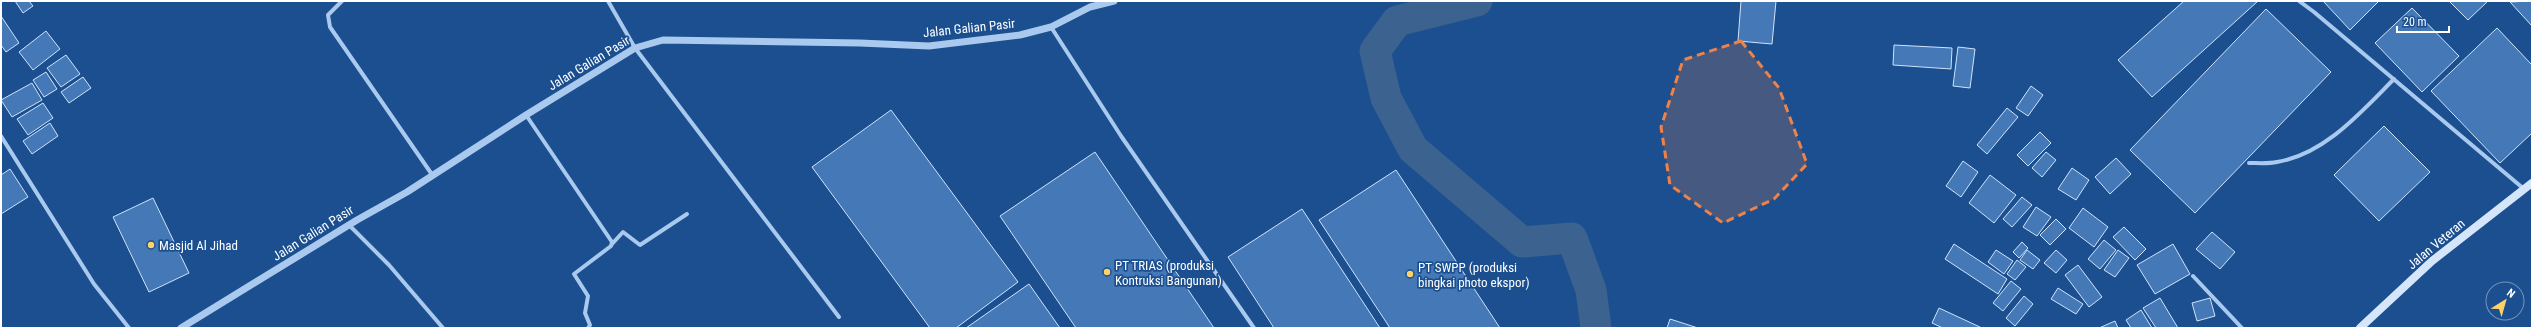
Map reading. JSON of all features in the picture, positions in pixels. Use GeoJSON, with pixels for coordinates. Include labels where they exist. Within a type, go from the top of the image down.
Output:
{"type":"FeatureCollection","features":[{"type":"Feature","properties":{"kind":"main road","name":"Jalan Veteran"},"geometry":{"type":"LineString","coordinates":[[2360,328],[2432,261],[2532,183]]}},
{"type":"Feature","properties":{"kind":"street"},"geometry":{"type":"LineString","coordinates":[[342,1],[328,15],[330,27],[433,176]]}},
{"type":"Feature","properties":{"kind":"street"},"geometry":{"type":"LineString","coordinates":[[608,1],[635,48],[838,317]]}},
{"type":"Feature","properties":{"kind":"street","name":"Jalan Galian Pasir"},"geometry":{"type":"LineString","coordinates":[[180,328],[349,225],[433,176],[526,115],[635,48],[663,40],[860,43],[929,46],[1020,35],[1051,26],[1090,7],[1114,1]]}},
{"type":"Feature","properties":{"kind":"street"},"geometry":{"type":"LineString","coordinates":[[2298,1],[2524,189]]}},
{"type":"Feature","properties":{"kind":"street"},"geometry":{"type":"LineString","coordinates":[[1051,26],[1121,136],[1254,328]]}},
{"type":"Feature","properties":{"kind":"street"},"geometry":{"type":"LineString","coordinates":[[2249,163],[2277,162],[2310,151],[2349,123],[2394,80]]}},
{"type":"Feature","properties":{"kind":"street"},"geometry":{"type":"LineString","coordinates":[[526,115],[612,244]]}},
{"type":"Feature","properties":{"kind":"street"},"geometry":{"type":"LineString","coordinates":[[1,136],[94,284],[129,328]]}},
{"type":"Feature","properties":{"kind":"street"},"geometry":{"type":"LineString","coordinates":[[588,328],[590,324],[585,313],[588,296],[574,274],[612,244],[624,232],[640,245],[687,214]]}},
{"type":"Feature","properties":{"kind":"street"},"geometry":{"type":"LineString","coordinates":[[349,225],[389,265],[443,328]]}},
{"type":"Feature","properties":{"kind":"street"},"geometry":{"type":"LineString","coordinates":[[2193,276],[2208,289],[2242,328]]}},
{"type":"Feature","properties":{"kind":"highlighted area"},"geometry":{"type":"Polygon","coordinates":[[[1741,41],[1779,88],[1807,164],[1774,199],[1723,223],[1670,185],[1661,127],[1683,60],[1741,41]]]}},
{"type":"Feature","properties":{"kind":"building"},"geometry":{"type":"Polygon","coordinates":[[[15,1],[29,1],[33,6],[23,13],[15,1]]]}},
{"type":"Feature","properties":{"kind":"building"},"geometry":{"type":"Polygon","coordinates":[[[1741,1],[1776,1],[1772,44],[1738,41],[1741,1]]]}},
{"type":"Feature","properties":{"kind":"building"},"geometry":{"type":"Polygon","coordinates":[[[2184,1],[2258,1],[2152,97],[2118,60],[2184,1]]]}},
{"type":"Feature","properties":{"kind":"building"},"geometry":{"type":"Polygon","coordinates":[[[2323,1],[2379,1],[2350,30],[2323,1]]]}},
{"type":"Feature","properties":{"kind":"building"},"geometry":{"type":"Polygon","coordinates":[[[2449,1],[2488,1],[2468,20],[2449,1]]]}},
{"type":"Feature","properties":{"kind":"building"},"geometry":{"type":"Polygon","coordinates":[[[2532,1],[2532,26],[2510,2],[2532,1]]]}},
{"type":"Feature","properties":{"kind":"building"},"geometry":{"type":"Polygon","coordinates":[[[2412,8],[2459,56],[2422,92],[2375,43],[2412,8]]]}},
{"type":"Feature","properties":{"kind":"building"},"geometry":{"type":"Polygon","coordinates":[[[2266,9],[2331,72],[2195,213],[2130,150],[2266,9]]]}},
{"type":"Feature","properties":{"kind":"building"},"geometry":{"type":"Polygon","coordinates":[[[1,16],[19,43],[6,52],[1,45],[1,16]]]}},
{"type":"Feature","properties":{"kind":"building"},"geometry":{"type":"Polygon","coordinates":[[[2497,28],[2532,65],[2532,133],[2500,163],[2431,91],[2497,28]]]}},
{"type":"Feature","properties":{"kind":"building"},"geometry":{"type":"Polygon","coordinates":[[[46,31],[60,49],[33,70],[19,52],[46,31]]]}},
{"type":"Feature","properties":{"kind":"building"},"geometry":{"type":"Polygon","coordinates":[[[1894,45],[1952,48],[1951,69],[1893,65],[1894,45]]]}},
{"type":"Feature","properties":{"kind":"building"},"geometry":{"type":"Polygon","coordinates":[[[1958,47],[1975,49],[1970,88],[1953,86],[1958,47]]]}},
{"type":"Feature","properties":{"kind":"building"},"geometry":{"type":"Polygon","coordinates":[[[66,55],[80,74],[61,87],[47,68],[66,55]]]}},
{"type":"Feature","properties":{"kind":"building"},"geometry":{"type":"Polygon","coordinates":[[[46,72],[57,89],[44,97],[33,80],[46,72]]]}},
{"type":"Feature","properties":{"kind":"building"},"geometry":{"type":"Polygon","coordinates":[[[83,77],[91,88],[69,103],[61,92],[83,77]]]}},
{"type":"Feature","properties":{"kind":"building"},"geometry":{"type":"Polygon","coordinates":[[[32,83],[42,100],[12,117],[1,100],[32,83]]]}},
{"type":"Feature","properties":{"kind":"building"},"geometry":{"type":"Polygon","coordinates":[[[2031,86],[2043,95],[2028,116],[2016,108],[2031,86]]]}},
{"type":"Feature","properties":{"kind":"building"},"geometry":{"type":"Polygon","coordinates":[[[43,103],[53,118],[28,135],[17,119],[43,103]]]}},
{"type":"Feature","properties":{"kind":"building"},"geometry":{"type":"Polygon","coordinates":[[[2007,108],[2018,117],[1987,154],[1977,145],[2007,108]]]}},
{"type":"Feature","properties":{"kind":"building"},"geometry":{"type":"Polygon","coordinates":[[[891,110],[1018,282],[956,328],[930,328],[812,167],[891,110]]]}},
{"type":"Feature","properties":{"kind":"building"},"geometry":{"type":"Polygon","coordinates":[[[50,123],[58,136],[32,154],[23,141],[50,123]]]}},
{"type":"Feature","properties":{"kind":"building"},"geometry":{"type":"Polygon","coordinates":[[[2384,126],[2430,172],[2379,221],[2334,175],[2384,126]]]}},
{"type":"Feature","properties":{"kind":"building"},"geometry":{"type":"Polygon","coordinates":[[[2040,132],[2051,143],[2028,166],[2017,155],[2040,132]]]}},
{"type":"Feature","properties":{"kind":"building","name":"PT TRIAS (produksi Kontruksi Bangunan)"},"geometry":{"type":"Polygon","coordinates":[[[1095,152],[1214,328],[1076,328],[1000,216],[1095,152]]]}},
{"type":"Feature","properties":{"kind":"building"},"geometry":{"type":"Polygon","coordinates":[[[2046,152],[2056,160],[2042,177],[2032,168],[2046,152]]]}},
{"type":"Feature","properties":{"kind":"building"},"geometry":{"type":"Polygon","coordinates":[[[2116,158],[2131,174],[2110,194],[2095,177],[2116,158]]]}},
{"type":"Feature","properties":{"kind":"building"},"geometry":{"type":"Polygon","coordinates":[[[1963,161],[1978,172],[1961,197],[1946,186],[1963,161]]]}},
{"type":"Feature","properties":{"kind":"building"},"geometry":{"type":"Polygon","coordinates":[[[2072,168],[2089,180],[2076,200],[2058,189],[2072,168]]]}},
{"type":"Feature","properties":{"kind":"building"},"geometry":{"type":"Polygon","coordinates":[[[10,169],[28,197],[1,214],[1,175],[10,169]]]}},
{"type":"Feature","properties":{"kind":"building","name":"PT SWPP (produksi bingkai photo ekspor)"},"geometry":{"type":"Polygon","coordinates":[[[1396,170],[1500,328],[1390,328],[1319,220],[1396,170]]]}},
{"type":"Feature","properties":{"kind":"building"},"geometry":{"type":"Polygon","coordinates":[[[1990,175],[2016,195],[1994,223],[1969,203],[1990,175]]]}},
{"type":"Feature","properties":{"kind":"building"},"geometry":{"type":"Polygon","coordinates":[[[2022,197],[2032,205],[2012,227],[2003,219],[2022,197]]]}},
{"type":"Feature","properties":{"kind":"building","name":"Masjid Al Jihad"},"geometry":{"type":"Polygon","coordinates":[[[153,198],[189,273],[149,292],[113,217],[153,198]]]}},
{"type":"Feature","properties":{"kind":"building"},"geometry":{"type":"Polygon","coordinates":[[[2036,207],[2051,217],[2037,236],[2023,227],[2036,207]]]}},
{"type":"Feature","properties":{"kind":"building"},"geometry":{"type":"Polygon","coordinates":[[[2083,208],[2108,227],[2094,247],[2069,228],[2083,208]]]}},
{"type":"Feature","properties":{"kind":"building"},"geometry":{"type":"Polygon","coordinates":[[[1302,209],[1380,328],[1274,328],[1228,257],[1302,209]]]}},
{"type":"Feature","properties":{"kind":"building"},"geometry":{"type":"Polygon","coordinates":[[[2056,219],[2066,229],[2050,245],[2040,235],[2056,219]]]}},
{"type":"Feature","properties":{"kind":"building"},"geometry":{"type":"Polygon","coordinates":[[[2124,227],[2146,249],[2135,260],[2113,237],[2124,227]]]}},
{"type":"Feature","properties":{"kind":"building"},"geometry":{"type":"Polygon","coordinates":[[[2212,232],[2235,252],[2220,269],[2196,249],[2212,232]]]}},
{"type":"Feature","properties":{"kind":"building"},"geometry":{"type":"Polygon","coordinates":[[[2104,240],[2116,250],[2100,269],[2088,259],[2104,240]]]}},
{"type":"Feature","properties":{"kind":"building"},"geometry":{"type":"Polygon","coordinates":[[[2022,242],[2028,248],[2019,258],[2013,252],[2022,242]]]}},
{"type":"Feature","properties":{"kind":"building"},"geometry":{"type":"Polygon","coordinates":[[[1954,244],[2007,279],[1998,294],[1945,259],[1954,244]]]}},
{"type":"Feature","properties":{"kind":"building"},"geometry":{"type":"Polygon","coordinates":[[[2173,244],[2190,274],[2155,294],[2137,265],[2173,244]]]}},
{"type":"Feature","properties":{"kind":"building"},"geometry":{"type":"Polygon","coordinates":[[[1996,250],[2013,261],[2004,274],[1988,262],[1996,250]]]}},
{"type":"Feature","properties":{"kind":"building"},"geometry":{"type":"Polygon","coordinates":[[[2027,250],[2040,260],[2033,269],[2020,260],[2027,250]]]}},
{"type":"Feature","properties":{"kind":"building"},"geometry":{"type":"Polygon","coordinates":[[[2056,250],[2067,260],[2056,273],[2044,263],[2056,250]]]}},
{"type":"Feature","properties":{"kind":"building"},"geometry":{"type":"Polygon","coordinates":[[[2118,250],[2129,258],[2115,277],[2104,270],[2118,250]]]}},
{"type":"Feature","properties":{"kind":"building"},"geometry":{"type":"Polygon","coordinates":[[[2017,260],[2026,267],[2015,280],[2007,274],[2017,260]]]}},
{"type":"Feature","properties":{"kind":"building"},"geometry":{"type":"Polygon","coordinates":[[[2078,265],[2102,297],[2089,307],[2065,275],[2078,265]]]}},
{"type":"Feature","properties":{"kind":"building"},"geometry":{"type":"Polygon","coordinates":[[[2011,281],[2021,289],[2003,311],[1993,303],[2011,281]]]}},
{"type":"Feature","properties":{"kind":"building"},"geometry":{"type":"Polygon","coordinates":[[[1029,284],[1060,328],[966,328],[1029,284]]]}},
{"type":"Feature","properties":{"kind":"building"},"geometry":{"type":"Polygon","coordinates":[[[2058,288],[2083,304],[2076,314],[2051,299],[2058,288]]]}},
{"type":"Feature","properties":{"kind":"building"},"geometry":{"type":"Polygon","coordinates":[[[2024,296],[2033,304],[2015,326],[2006,318],[2024,296]]]}},
{"type":"Feature","properties":{"kind":"building"},"geometry":{"type":"Polygon","coordinates":[[[2160,298],[2178,328],[2156,328],[2143,308],[2160,298]]]}},
{"type":"Feature","properties":{"kind":"building"},"geometry":{"type":"Polygon","coordinates":[[[2210,298],[2215,316],[2197,321],[2192,303],[2210,298]]]}},
{"type":"Feature","properties":{"kind":"building"},"geometry":{"type":"Polygon","coordinates":[[[1939,308],[1982,328],[1943,328],[1932,323],[1939,308]]]}},
{"type":"Feature","properties":{"kind":"building"},"geometry":{"type":"Polygon","coordinates":[[[2141,310],[2152,328],[2131,328],[2126,320],[2141,310]]]}},
{"type":"Feature","properties":{"kind":"building"},"geometry":{"type":"Polygon","coordinates":[[[1670,319],[1698,328],[1667,328],[1670,319]]]}},
{"type":"Feature","properties":{"kind":"building"},"geometry":{"type":"Polygon","coordinates":[[[2115,321],[2118,328],[2099,328],[2115,321]]]}},
{"type":"Feature","properties":{"kind":"waterway"},"geometry":{"type":"LineString","coordinates":[[1477,1],[1397,21],[1375,51],[1386,98],[1413,149],[1522,242],[1572,238],[1591,290],[1596,328]]}},
{"type":"Feature","properties":{"kind":"place","name":"Masjid Al Jihad"},"geometry":{"type":"Point","coordinates":[151,245]}},
{"type":"Feature","properties":{"kind":"place","name":"PT TRIAS (produksi Kontruksi Bangunan)"},"geometry":{"type":"Point","coordinates":[1107,272]}},
{"type":"Feature","properties":{"kind":"place","name":"PT SWPP (produksi bingkai photo ekspor)"},"geometry":{"type":"Point","coordinates":[1410,274]}}]}
